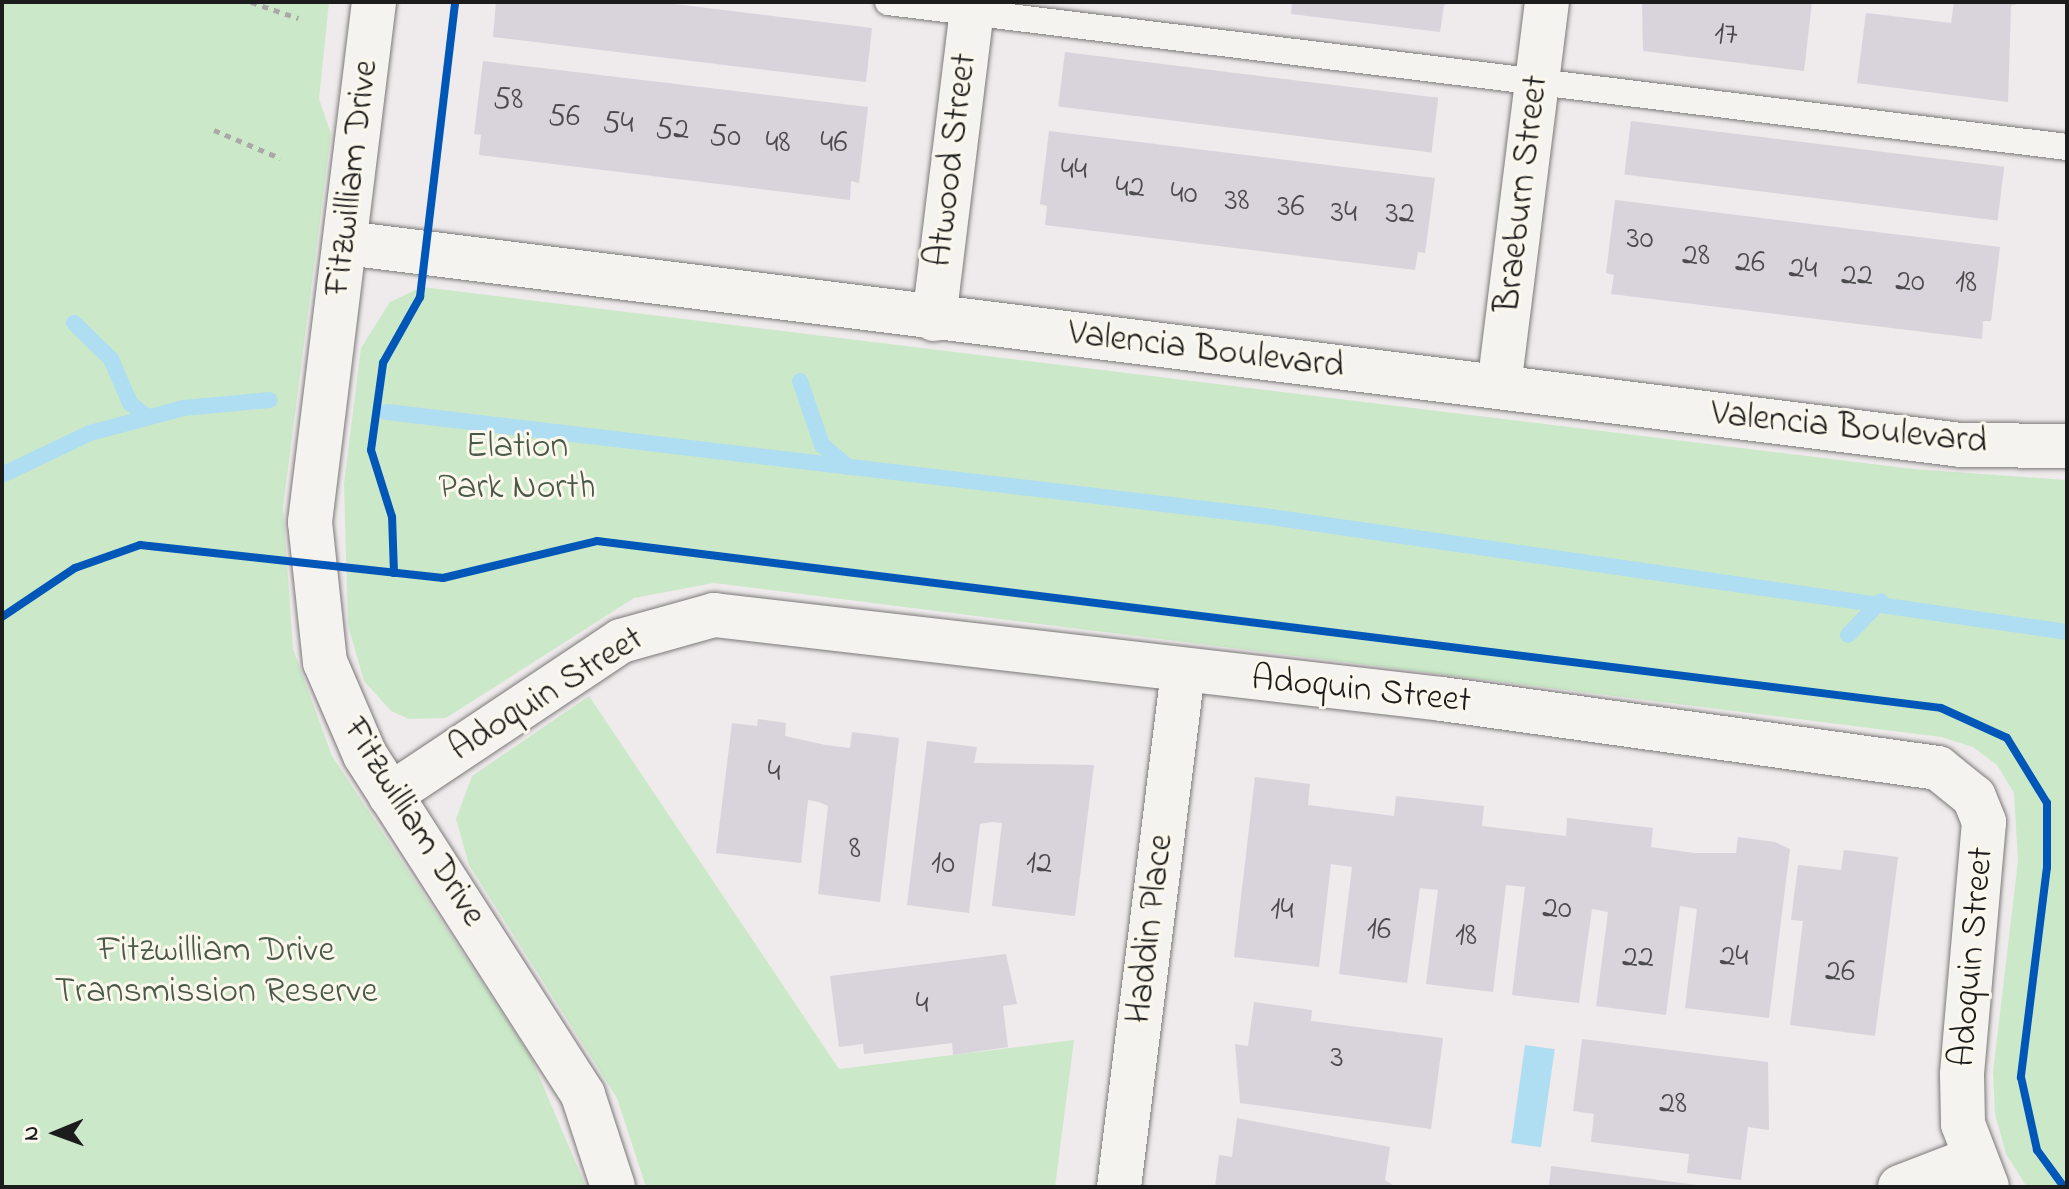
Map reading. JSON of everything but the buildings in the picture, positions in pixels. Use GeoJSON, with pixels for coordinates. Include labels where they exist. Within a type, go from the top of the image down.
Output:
{"type":"FeatureCollection","features":[{"type":"Feature","properties":{"kind":"street","name":"Fitzwilliam Drive"},"geometry":{"type":"LineString","coordinates":[[374,2],[317,465],[311,564],[325,662],[344,716],[390,795],[583,1095],[613,1187]]}},
{"type":"Feature","properties":{"kind":"street","name":"Braeburn Street"},"geometry":{"type":"LineString","coordinates":[[1499,387],[1547,2]]}},
{"type":"Feature","properties":{"kind":"street","name":"Atwood Street"},"geometry":{"type":"LineString","coordinates":[[934,319],[972,7]]}},
{"type":"Feature","properties":{"kind":"street","name":"Valencia Boulevard"},"geometry":{"type":"LineString","coordinates":[[346,243],[1960,445],[2067,446]]}},
{"type":"Feature","properties":{"kind":"street","name":"Adoquin Street"},"geometry":{"type":"LineString","coordinates":[[390,795],[595,656],[682,619],[749,617],[1879,756],[1957,778],[1974,797],[1986,852],[1962,1075],[1980,1173]]}},
{"type":"Feature","properties":{"kind":"street","name":"Haddin Place"},"geometry":{"type":"LineString","coordinates":[[1119,1187],[1183,671]]}},
{"type":"Feature","properties":{"kind":"street"},"geometry":{"type":"LineString","coordinates":[[1900,1187],[1980,1173]]}},
{"type":"Feature","properties":{"kind":"lane"},"geometry":{"type":"LineString","coordinates":[[888,2],[972,7],[2067,147]]}},
{"type":"Feature","properties":{"kind":"path"},"geometry":{"type":"LineString","coordinates":[[251,2],[298,18]]}},
{"type":"Feature","properties":{"kind":"path"},"geometry":{"type":"LineString","coordinates":[[214,130],[280,158]]}},
{"type":"Feature","properties":{"kind":"green space","name":"Fitzwilliam Drive Transmission Reserve"},"geometry":{"type":"Polygon","coordinates":[[[2,2],[329,2],[319,99],[331,134],[283,507],[293,649],[332,756],[531,1057],[586,1187],[2,1187],[2,2]]]}},
{"type":"Feature","properties":{"kind":"green space","name":"Elation Park North"},"geometry":{"type":"Polygon","coordinates":[[[422,287],[1913,469],[2067,480],[2067,1187],[2027,1187],[2006,1154],[1995,1114],[1993,1072],[2018,861],[2014,793],[1997,765],[1973,747],[1941,737],[714,583],[634,598],[446,718],[409,719],[391,711],[364,681],[348,625],[344,484],[361,348],[390,302],[422,287]]]}},
{"type":"Feature","properties":{"kind":"green space"},"geometry":{"type":"Polygon","coordinates":[[[589,696],[839,1069],[1074,1040],[1055,1187],[646,1187],[617,1098],[469,865],[456,819],[472,776],[589,696]]]}},
{"type":"Feature","properties":{"kind":"water"},"geometry":{"type":"Polygon","coordinates":[[[1525,1045],[1555,1049],[1541,1147],[1511,1143],[1525,1045]]]}},
{"type":"Feature","properties":{"kind":"waterway"},"geometry":{"type":"LineString","coordinates":[[74,323],[111,359],[130,403],[147,417]]}},
{"type":"Feature","properties":{"kind":"waterway"},"geometry":{"type":"LineString","coordinates":[[800,381],[822,445],[848,467]]}},
{"type":"Feature","properties":{"kind":"waterway"},"geometry":{"type":"LineString","coordinates":[[2,475],[90,433],[184,408],[270,400]]}},
{"type":"Feature","properties":{"kind":"waterway"},"geometry":{"type":"LineString","coordinates":[[387,412],[1264,516],[2067,632]]}},
{"type":"Feature","properties":{"kind":"waterway"},"geometry":{"type":"LineString","coordinates":[[1848,635],[1881,601]]}},
{"type":"Feature","properties":{"kind":"cycle path"},"geometry":{"type":"LineString","coordinates":[[394,573],[392,517],[371,450],[383,363],[420,297],[455,2]]}},
{"type":"Feature","properties":{"kind":"cycle path"},"geometry":{"type":"LineString","coordinates":[[2,617],[75,568],[140,545],[443,578],[597,541],[1941,708],[2007,738],[2047,803],[2047,867],[2021,1077],[2037,1150],[2064,1187]]}}]}
